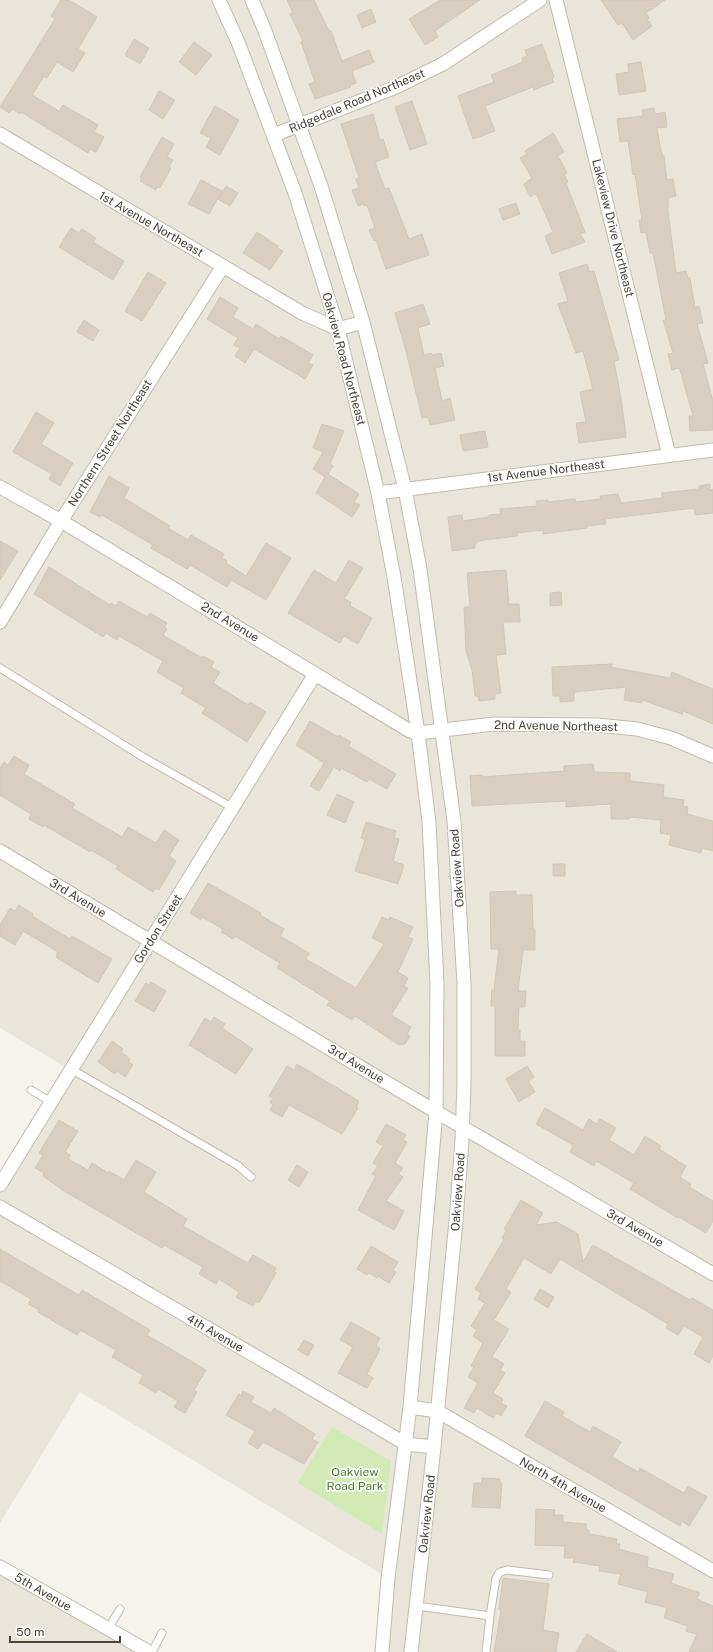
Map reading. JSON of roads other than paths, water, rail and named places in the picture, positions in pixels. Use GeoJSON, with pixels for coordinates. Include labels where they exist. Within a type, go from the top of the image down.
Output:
{"type":"FeatureCollection","features":[{"type":"Feature","properties":{"kind":"street","name":"Oakview Road Northeast"},"geometry":{"type":"LineString","coordinates":[[219,0],[238,42],[295,193],[338,329],[378,493],[394,577],[418,733]]}},
{"type":"Feature","properties":{"kind":"street"},"geometry":{"type":"LineString","coordinates":[[252,0],[265,31],[321,186],[363,322],[405,489],[420,569],[443,730]]}},
{"type":"Feature","properties":{"kind":"street","name":"Ridgedale Road Northeast"},"geometry":{"type":"LineString","coordinates":[[274,135],[396,87],[443,64],[540,0]]}},
{"type":"Feature","properties":{"kind":"street","name":"Lakeview Drive Northeast"},"geometry":{"type":"LineString","coordinates":[[556,0],[670,456]]}},
{"type":"Feature","properties":{"kind":"street","name":"1st Avenue Northeast"},"geometry":{"type":"LineString","coordinates":[[0,134],[302,313],[338,329]]}},
{"type":"Feature","properties":{"kind":"street","name":"Northern Street Northeast"},"geometry":{"type":"LineString","coordinates":[[0,622],[61,521],[223,266]]}},
{"type":"Feature","properties":{"kind":"street"},"geometry":{"type":"LineString","coordinates":[[338,329],[363,322]]}},
{"type":"Feature","properties":{"kind":"street","name":"1st Avenue Northeast"},"geometry":{"type":"LineString","coordinates":[[378,493],[713,450]]}},
{"type":"Feature","properties":{"kind":"street"},"geometry":{"type":"LineString","coordinates":[[0,487],[61,521]]}},
{"type":"Feature","properties":{"kind":"street","name":"2nd Avenue"},"geometry":{"type":"LineString","coordinates":[[61,521],[315,674],[398,723],[418,733]]}},
{"type":"Feature","properties":{"kind":"street","name":"Gordon Street"},"geometry":{"type":"LineString","coordinates":[[0,1185],[315,674]]}},
{"type":"Feature","properties":{"kind":"street","name":"2nd Avenue Northeast"},"geometry":{"type":"LineString","coordinates":[[418,733],[494,724],[597,725],[637,729],[671,738],[713,756]]}},
{"type":"Feature","properties":{"kind":"street","name":"Oakview Road"},"geometry":{"type":"LineString","coordinates":[[411,1652],[434,1447],[456,1221],[462,1127],[464,983],[454,821],[443,730]]}},
{"type":"Feature","properties":{"kind":"street"},"geometry":{"type":"LineString","coordinates":[[382,1652],[388,1578],[410,1407],[436,1112],[437,983],[428,822],[418,733]]}},
{"type":"Feature","properties":{"kind":"street","name":"3rd Avenue"},"geometry":{"type":"LineString","coordinates":[[0,852],[436,1112],[713,1274]]}},
{"type":"Feature","properties":{"kind":"street","name":"4th Avenue"},"geometry":{"type":"LineString","coordinates":[[0,1207],[406,1444],[434,1447]]}},
{"type":"Feature","properties":{"kind":"street","name":"North 4th Avenue"},"geometry":{"type":"LineString","coordinates":[[410,1407],[437,1411],[713,1571]]}},
{"type":"Feature","properties":{"kind":"street","name":"5th Avenue"},"geometry":{"type":"LineString","coordinates":[[0,1567],[149,1652]]}},
{"type":"Feature","properties":{"kind":"lane"},"geometry":{"type":"LineString","coordinates":[[0,668],[149,760],[233,808]]}},
{"type":"Feature","properties":{"kind":"lane"},"geometry":{"type":"LineString","coordinates":[[71,1070],[213,1150],[237,1165],[252,1177]]}},
{"type":"Feature","properties":{"kind":"lane"},"geometry":{"type":"LineString","coordinates":[[31,1090],[51,1102]]}},
{"type":"Feature","properties":{"kind":"lane"},"geometry":{"type":"LineString","coordinates":[[486,1652],[496,1578],[500,1572],[507,1570],[549,1575]]}},
{"type":"Feature","properties":{"kind":"lane"},"geometry":{"type":"LineString","coordinates":[[417,1606],[490,1616]]}},
{"type":"Feature","properties":{"kind":"lane"},"geometry":{"type":"LineString","coordinates":[[108,1629],[120,1609]]}},
{"type":"Feature","properties":{"kind":"lane"},"geometry":{"type":"LineString","coordinates":[[152,1652],[162,1633]]}},
{"type":"Feature","properties":{"kind":"park label","name":"Oakview Road Park"},"geometry":{"type":"Point","coordinates":[355,1479]}}]}
